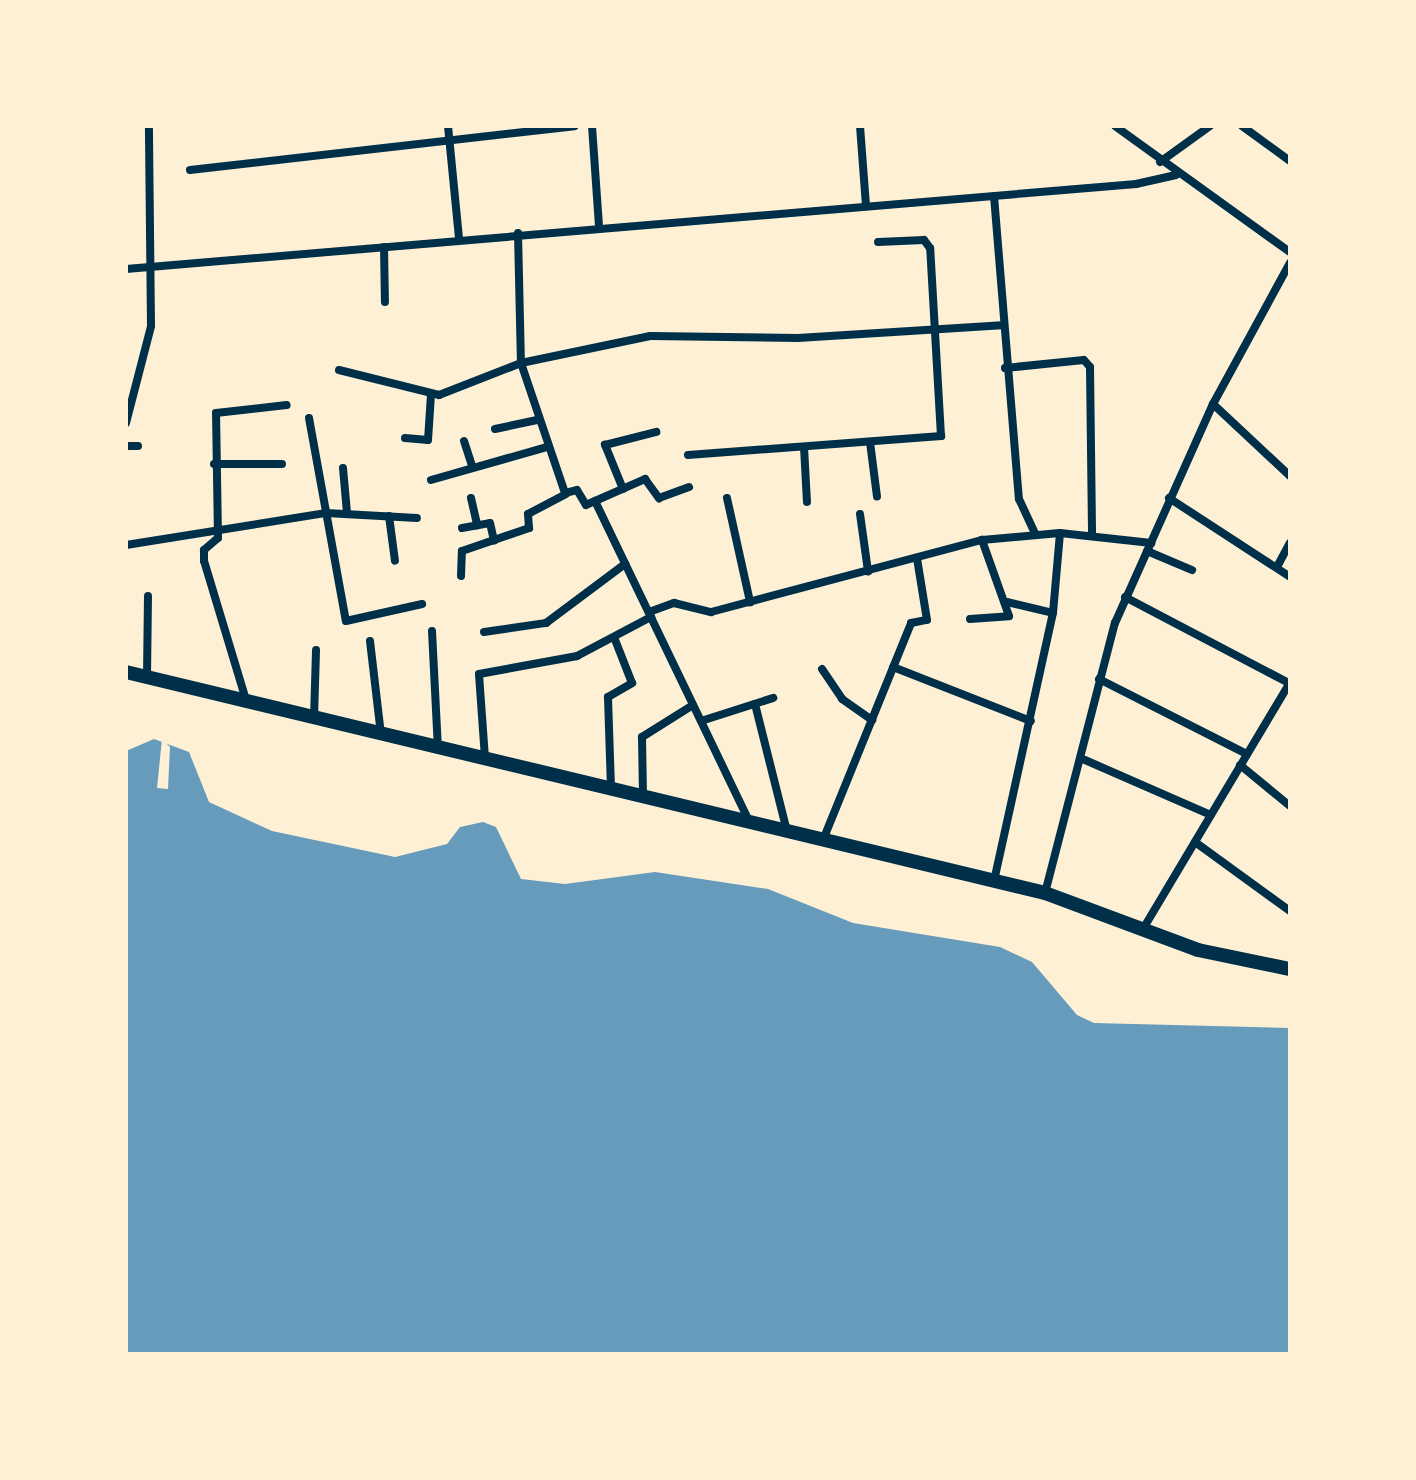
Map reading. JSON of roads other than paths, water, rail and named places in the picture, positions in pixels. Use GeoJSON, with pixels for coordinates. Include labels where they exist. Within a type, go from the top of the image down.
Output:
{"type":"FeatureCollection","features":[{"type":"Feature","properties":{"kind":"street"},"geometry":{"type":"LineString","coordinates":[[126,423],[151,326],[155,270],[149,126]]}},
{"type":"Feature","properties":{"kind":"street"},"geometry":{"type":"LineString","coordinates":[[448,126],[459,238]]}},
{"type":"Feature","properties":{"kind":"street"},"geometry":{"type":"LineString","coordinates":[[190,170],[574,126]]}},
{"type":"Feature","properties":{"kind":"street"},"geometry":{"type":"LineString","coordinates":[[592,126],[599,225]]}},
{"type":"Feature","properties":{"kind":"street"},"geometry":{"type":"LineString","coordinates":[[860,126],[866,205]]}},
{"type":"Feature","properties":{"kind":"street"},"geometry":{"type":"LineString","coordinates":[[1115,126],[1176,175],[1290,252]]}},
{"type":"Feature","properties":{"kind":"street"},"geometry":{"type":"LineString","coordinates":[[1160,162],[1210,126]]}},
{"type":"Feature","properties":{"kind":"street"},"geometry":{"type":"LineString","coordinates":[[1242,126],[1290,161]]}},
{"type":"Feature","properties":{"kind":"street"},"geometry":{"type":"LineString","coordinates":[[126,269],[155,270],[599,225],[994,196],[1176,175]]}},
{"type":"Feature","properties":{"kind":"street"},"geometry":{"type":"LineString","coordinates":[[994,196],[1005,368],[1019,499],[1035,534]]}},
{"type":"Feature","properties":{"kind":"street"},"geometry":{"type":"LineString","coordinates":[[518,233],[521,363],[537,420],[566,494]]}},
{"type":"Feature","properties":{"kind":"street"},"geometry":{"type":"LineString","coordinates":[[688,455],[941,436],[928,243],[878,242]]}},
{"type":"Feature","properties":{"kind":"street"},"geometry":{"type":"LineString","coordinates":[[384,247],[385,302]]}},
{"type":"Feature","properties":{"kind":"street"},"geometry":{"type":"LineString","coordinates":[[1045,893],[1085,760],[1099,679],[1125,597],[1213,404],[1290,263]]}},
{"type":"Feature","properties":{"kind":"street"},"geometry":{"type":"LineString","coordinates":[[339,370],[431,395],[521,363],[650,336],[1002,325]]}},
{"type":"Feature","properties":{"kind":"street"},"geometry":{"type":"LineString","coordinates":[[1005,368],[1084,360],[1090,367],[1092,534]]}},
{"type":"Feature","properties":{"kind":"street"},"geometry":{"type":"LineString","coordinates":[[405,438],[428,440],[431,395]]}},
{"type":"Feature","properties":{"kind":"street"},"geometry":{"type":"LineString","coordinates":[[1213,404],[1290,476]]}},
{"type":"Feature","properties":{"kind":"street"},"geometry":{"type":"LineString","coordinates":[[246,701],[204,561],[217,531],[214,464],[216,413],[287,405]]}},
{"type":"Feature","properties":{"kind":"street"},"geometry":{"type":"LineString","coordinates":[[309,418],[346,621],[422,604]]}},
{"type":"Feature","properties":{"kind":"street"},"geometry":{"type":"LineString","coordinates":[[495,429],[537,420]]}},
{"type":"Feature","properties":{"kind":"street"},"geometry":{"type":"LineString","coordinates":[[623,489],[605,445],[656,432]]}},
{"type":"Feature","properties":{"kind":"street"},"geometry":{"type":"LineString","coordinates":[[464,441],[472,466]]}},
{"type":"Feature","properties":{"kind":"street"},"geometry":{"type":"LineString","coordinates":[[870,442],[877,497]]}},
{"type":"Feature","properties":{"kind":"street"},"geometry":{"type":"LineString","coordinates":[[126,446],[138,446]]}},
{"type":"Feature","properties":{"kind":"street"},"geometry":{"type":"LineString","coordinates":[[431,480],[547,447]]}},
{"type":"Feature","properties":{"kind":"street"},"geometry":{"type":"LineString","coordinates":[[804,447],[807,502]]}},
{"type":"Feature","properties":{"kind":"street"},"geometry":{"type":"LineString","coordinates":[[214,464],[282,464]]}},
{"type":"Feature","properties":{"kind":"street"},"geometry":{"type":"LineString","coordinates":[[343,468],[347,513]]}},
{"type":"Feature","properties":{"kind":"street"},"geometry":{"type":"LineString","coordinates":[[461,576],[462,551],[529,528],[528,514],[566,494],[577,490],[586,505],[648,479],[662,498],[689,487]]}},
{"type":"Feature","properties":{"kind":"street"},"geometry":{"type":"LineString","coordinates":[[471,498],[477,525]]}},
{"type":"Feature","properties":{"kind":"street"},"geometry":{"type":"LineString","coordinates":[[727,498],[750,602]]}},
{"type":"Feature","properties":{"kind":"street"},"geometry":{"type":"LineString","coordinates":[[1169,498],[1290,577]]}},
{"type":"Feature","properties":{"kind":"street"},"geometry":{"type":"LineString","coordinates":[[595,501],[749,822]]}},
{"type":"Feature","properties":{"kind":"street"},"geometry":{"type":"LineString","coordinates":[[126,545],[326,513],[417,518]]}},
{"type":"Feature","properties":{"kind":"street"},"geometry":{"type":"LineString","coordinates":[[860,514],[868,571]]}},
{"type":"Feature","properties":{"kind":"street"},"geometry":{"type":"LineString","coordinates":[[389,516],[395,561]]}},
{"type":"Feature","properties":{"kind":"street"},"geometry":{"type":"LineString","coordinates":[[462,528],[490,523],[494,541]]}},
{"type":"Feature","properties":{"kind":"street"},"geometry":{"type":"LineString","coordinates":[[994,882],[1053,613],[1060,533]]}},
{"type":"Feature","properties":{"kind":"street"},"geometry":{"type":"LineString","coordinates":[[485,758],[479,674],[570,658],[674,603],[711,612],[982,540],[1035,534],[1092,534],[1149,547],[1192,570]]}},
{"type":"Feature","properties":{"kind":"street"},"geometry":{"type":"LineString","coordinates":[[970,619],[1005,620],[1007,602],[982,540]]}},
{"type":"Feature","properties":{"kind":"street"},"geometry":{"type":"LineString","coordinates":[[1277,567],[1290,543]]}},
{"type":"Feature","properties":{"kind":"street"},"geometry":{"type":"LineString","coordinates":[[823,840],[911,623],[927,620],[917,558]]}},
{"type":"Feature","properties":{"kind":"street"},"geometry":{"type":"LineString","coordinates":[[484,632],[546,623],[625,564]]}},
{"type":"Feature","properties":{"kind":"street"},"geometry":{"type":"LineString","coordinates":[[147,677],[148,596]]}},
{"type":"Feature","properties":{"kind":"street"},"geometry":{"type":"LineString","coordinates":[[1125,597],[1289,683],[1143,929]]}},
{"type":"Feature","properties":{"kind":"street"},"geometry":{"type":"LineString","coordinates":[[1007,602],[1053,613]]}},
{"type":"Feature","properties":{"kind":"street"},"geometry":{"type":"LineString","coordinates":[[432,631],[438,748]]}},
{"type":"Feature","properties":{"kind":"street"},"geometry":{"type":"LineString","coordinates":[[611,788],[608,697],[632,683],[614,637]]}},
{"type":"Feature","properties":{"kind":"street"},"geometry":{"type":"LineString","coordinates":[[370,641],[381,734]]}},
{"type":"Feature","properties":{"kind":"street"},"geometry":{"type":"LineString","coordinates":[[314,718],[316,650]]}},
{"type":"Feature","properties":{"kind":"street"},"geometry":{"type":"LineString","coordinates":[[893,667],[1031,721]]}},
{"type":"Feature","properties":{"kind":"street"},"geometry":{"type":"LineString","coordinates":[[822,669],[842,699],[872,720]]}},
{"type":"Feature","properties":{"kind":"street"},"geometry":{"type":"LineString","coordinates":[[126,672],[1045,893],[1143,929],[1290,969]]}},
{"type":"Feature","properties":{"kind":"street"},"geometry":{"type":"LineString","coordinates":[[1099,679],[1247,754]]}},
{"type":"Feature","properties":{"kind":"street"},"geometry":{"type":"LineString","coordinates":[[1281,696],[1290,703]]}},
{"type":"Feature","properties":{"kind":"street"},"geometry":{"type":"LineString","coordinates":[[701,721],[773,698]]}},
{"type":"Feature","properties":{"kind":"street"},"geometry":{"type":"LineString","coordinates":[[755,704],[787,831]]}},
{"type":"Feature","properties":{"kind":"street"},"geometry":{"type":"LineString","coordinates":[[643,795],[642,737],[693,705]]}},
{"type":"Feature","properties":{"kind":"street"},"geometry":{"type":"LineString","coordinates":[[1085,760],[1211,815]]}},
{"type":"Feature","properties":{"kind":"street"},"geometry":{"type":"LineString","coordinates":[[1240,765],[1290,806]]}},
{"type":"Feature","properties":{"kind":"street"},"geometry":{"type":"LineString","coordinates":[[1195,842],[1290,911]]}},
{"type":"Feature","properties":{"kind":"water"},"geometry":{"type":"Polygon","coordinates":[[[154,739],[189,752],[209,802],[272,831],[395,857],[447,844],[460,827],[483,822],[496,827],[521,879],[565,884],[655,872],[768,889],[853,923],[1000,947],[1032,962],[1077,1015],[1094,1023],[1290,1028],[1290,1354],[126,1354],[126,751],[154,739]]]}}]}
